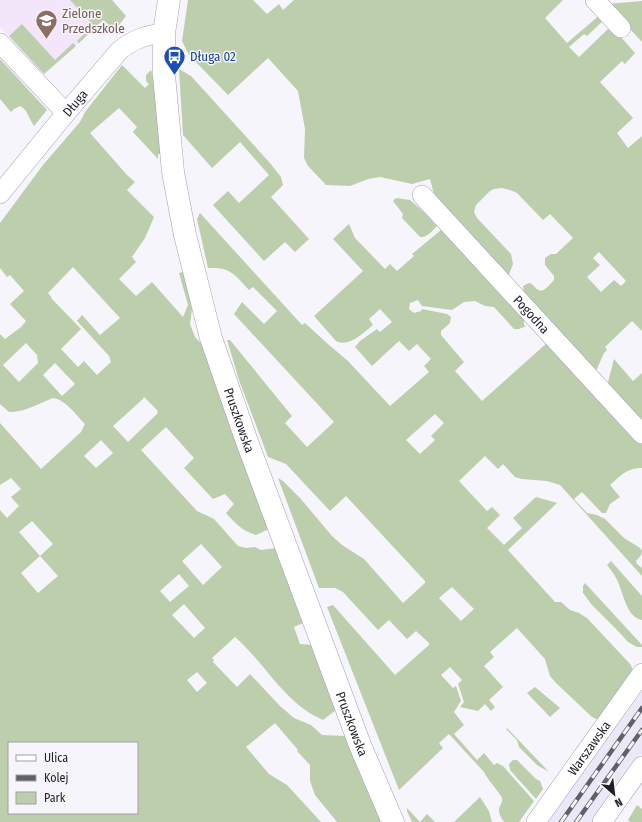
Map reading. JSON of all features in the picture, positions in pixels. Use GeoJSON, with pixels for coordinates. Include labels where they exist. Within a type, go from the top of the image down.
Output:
{"type":"FeatureCollection","features":[{"type":"Feature","properties":{"kind":"street","name":"Pruszkowska"},"geometry":{"type":"LineString","coordinates":[[169,0],[164,33],[164,75],[173,172],[185,235],[211,338],[246,439],[355,731],[393,822]]}},
{"type":"Feature","properties":{"kind":"street"},"geometry":{"type":"LineString","coordinates":[[595,0],[621,28]]}},
{"type":"Feature","properties":{"kind":"street","name":"Długa"},"geometry":{"type":"LineString","coordinates":[[0,194],[119,51],[136,39],[164,33]]}},
{"type":"Feature","properties":{"kind":"street"},"geometry":{"type":"LineString","coordinates":[[0,43],[66,113]]}},
{"type":"Feature","properties":{"kind":"street","name":"Pogodna"},"geometry":{"type":"LineString","coordinates":[[422,195],[642,434]]}},
{"type":"Feature","properties":{"kind":"street","name":"Warszawska"},"geometry":{"type":"LineString","coordinates":[[536,822],[642,673]]}},
{"type":"Feature","properties":{"kind":"street"},"geometry":{"type":"LineString","coordinates":[[602,822],[642,766]]}},
{"type":"Feature","properties":{"kind":"shaded area","name":"Zielone Przedszkole"},"geometry":{"type":"Polygon","coordinates":[[[0,0],[112,0],[126,16],[115,30],[103,20],[44,74],[0,27],[0,0]]]}},
{"type":"Feature","properties":{"kind":"shaded area"},"geometry":{"type":"Polygon","coordinates":[[[642,685],[642,754],[594,822],[543,822],[642,685]]]}},
{"type":"Feature","properties":{"kind":"green space"},"geometry":{"type":"Polygon","coordinates":[[[70,0],[112,0],[126,16],[115,30],[103,20],[79,43],[77,41],[93,25],[70,0]]]}},
{"type":"Feature","properties":{"kind":"green space"},"geometry":{"type":"Polygon","coordinates":[[[188,0],[253,0],[267,14],[279,4],[283,10],[294,0],[563,0],[545,18],[567,43],[601,14],[605,19],[587,36],[584,34],[569,47],[579,57],[609,28],[613,28],[635,53],[625,64],[622,61],[600,82],[633,118],[617,133],[628,148],[642,136],[642,331],[632,321],[605,347],[607,350],[604,353],[596,371],[524,294],[523,286],[529,283],[541,291],[554,280],[554,276],[545,265],[545,258],[551,254],[556,254],[573,238],[550,214],[543,220],[517,193],[502,188],[490,191],[476,205],[474,212],[477,218],[511,254],[513,264],[508,277],[435,198],[430,179],[412,184],[380,177],[368,179],[350,186],[326,185],[308,166],[304,158],[305,129],[298,91],[268,58],[228,95],[189,55],[182,41],[188,0]],[[599,252],[593,258],[600,265],[587,277],[601,292],[614,280],[621,286],[626,281],[599,252]]]}},
{"type":"Feature","properties":{"kind":"green space"},"geometry":{"type":"Polygon","coordinates":[[[642,1],[642,42],[607,4],[642,1]]]}},
{"type":"Feature","properties":{"kind":"green space"},"geometry":{"type":"Polygon","coordinates":[[[22,24],[55,60],[73,43],[76,46],[44,74],[9,36],[22,24]]]}},
{"type":"Feature","properties":{"kind":"green space"},"geometry":{"type":"Polygon","coordinates":[[[0,59],[47,110],[34,126],[27,112],[23,108],[20,106],[11,112],[0,99],[0,59]]]}},
{"type":"Feature","properties":{"kind":"green space"},"geometry":{"type":"Polygon","coordinates":[[[122,65],[145,88],[149,84],[146,81],[146,75],[151,70],[155,85],[161,154],[158,154],[158,159],[133,132],[137,127],[119,108],[90,133],[135,182],[127,190],[154,217],[145,238],[132,257],[136,262],[119,279],[136,296],[152,282],[183,317],[188,305],[179,273],[183,272],[192,309],[190,324],[195,337],[202,344],[269,529],[256,535],[239,526],[226,513],[234,504],[225,494],[213,499],[184,468],[194,458],[166,427],[141,450],[197,511],[214,519],[238,546],[246,548],[255,547],[261,550],[276,548],[303,623],[294,627],[300,644],[312,645],[336,710],[323,720],[309,713],[286,693],[235,637],[212,658],[214,660],[213,662],[237,687],[250,674],[280,706],[294,718],[311,725],[322,735],[346,736],[381,822],[337,822],[315,795],[310,781],[310,765],[275,723],[246,747],[269,774],[287,785],[321,822],[0,822],[0,510],[7,518],[19,506],[11,497],[21,489],[11,478],[0,485],[0,423],[41,469],[81,432],[85,424],[74,412],[58,399],[53,398],[15,412],[9,412],[0,404],[0,334],[5,339],[21,327],[26,321],[10,304],[24,291],[10,275],[7,277],[0,268],[0,223],[43,165],[80,122],[85,112],[122,65]],[[73,267],[48,293],[81,329],[61,349],[78,367],[84,361],[97,375],[111,362],[109,356],[77,321],[82,315],[100,335],[120,318],[73,267]],[[26,343],[3,365],[19,382],[38,363],[37,355],[26,343]],[[55,363],[43,375],[62,396],[75,384],[55,363]],[[143,397],[144,398],[113,426],[128,442],[158,413],[157,410],[143,397]],[[101,440],[84,456],[96,468],[113,453],[101,440]],[[32,521],[19,532],[40,556],[53,544],[32,521]],[[201,544],[182,561],[203,585],[222,567],[201,544]],[[40,556],[21,573],[38,593],[58,576],[40,556]],[[179,574],[160,591],[170,602],[189,586],[179,574]],[[184,604],[172,615],[194,638],[205,628],[184,604]],[[197,672],[187,680],[197,692],[207,683],[197,672]]]}},
{"type":"Feature","properties":{"kind":"green space"},"geometry":{"type":"Polygon","coordinates":[[[179,69],[191,76],[281,177],[283,185],[271,197],[309,239],[295,252],[285,242],[264,261],[213,205],[228,191],[239,203],[269,175],[240,142],[212,168],[183,135],[179,69]]]}},
{"type":"Feature","properties":{"kind":"green space"},"geometry":{"type":"Polygon","coordinates":[[[396,198],[410,200],[437,226],[427,235],[420,237],[402,218],[403,214],[393,201],[396,198]]]}},
{"type":"Feature","properties":{"kind":"green space"},"geometry":{"type":"Polygon","coordinates":[[[200,213],[302,325],[305,323],[348,361],[390,406],[429,372],[424,366],[431,359],[417,344],[409,351],[399,341],[372,366],[355,347],[360,341],[377,329],[380,332],[392,322],[380,309],[369,319],[373,325],[351,341],[341,343],[336,341],[314,316],[363,271],[333,239],[349,224],[355,238],[385,269],[390,264],[397,271],[414,256],[412,254],[441,230],[524,320],[524,325],[526,326],[519,329],[514,329],[494,307],[485,306],[475,301],[464,302],[452,310],[422,306],[418,300],[410,303],[409,309],[414,313],[421,311],[422,309],[447,314],[451,317],[450,323],[441,331],[441,335],[464,362],[455,371],[482,401],[548,342],[642,443],[642,468],[628,471],[610,485],[620,497],[610,504],[606,513],[602,513],[582,492],[574,499],[587,513],[597,515],[605,519],[624,538],[640,548],[642,551],[641,555],[636,561],[642,568],[642,576],[560,485],[547,481],[515,477],[503,464],[498,469],[485,456],[459,481],[487,511],[492,507],[500,515],[487,528],[504,545],[522,528],[513,518],[536,497],[557,503],[508,550],[555,602],[561,602],[570,610],[587,618],[631,665],[634,675],[601,721],[592,717],[556,683],[550,676],[545,659],[517,628],[490,652],[494,657],[484,666],[503,687],[489,700],[495,707],[491,711],[485,704],[478,711],[460,707],[464,702],[458,684],[462,680],[450,667],[441,675],[453,688],[456,686],[461,701],[454,712],[464,725],[454,734],[477,760],[484,753],[494,765],[497,763],[503,766],[534,801],[519,822],[504,822],[499,812],[502,800],[501,796],[484,772],[449,734],[439,743],[443,748],[399,790],[327,607],[333,605],[395,675],[429,645],[429,643],[416,631],[407,639],[389,620],[378,630],[343,592],[335,588],[319,588],[278,478],[300,498],[332,536],[342,545],[364,559],[403,603],[425,583],[425,581],[346,496],[330,511],[286,464],[268,457],[239,380],[227,340],[230,340],[292,416],[285,423],[307,447],[334,422],[234,314],[242,302],[264,324],[277,311],[253,287],[249,290],[232,273],[227,270],[208,268],[197,219],[200,213]],[[435,414],[406,440],[420,454],[435,440],[431,436],[444,423],[435,414]],[[452,587],[439,598],[461,621],[474,609],[452,587]]]}},
{"type":"Feature","properties":{"kind":"green space"},"geometry":{"type":"Polygon","coordinates":[[[614,359],[633,381],[642,373],[642,424],[607,386],[614,359]]]}},
{"type":"Feature","properties":{"kind":"green space"},"geometry":{"type":"Polygon","coordinates":[[[611,561],[642,596],[642,620],[636,618],[628,608],[614,574],[607,565],[611,561]]]}},
{"type":"Feature","properties":{"kind":"green space"},"geometry":{"type":"Polygon","coordinates":[[[585,583],[642,645],[642,647],[637,647],[628,642],[592,605],[583,593],[583,586],[585,583]]]}},
{"type":"Feature","properties":{"kind":"green space"},"geometry":{"type":"Polygon","coordinates":[[[535,687],[560,708],[550,717],[527,693],[535,687]]]}},
{"type":"Feature","properties":{"kind":"green space"},"geometry":{"type":"Polygon","coordinates":[[[507,728],[549,772],[537,765],[519,747],[517,740],[506,729],[507,728]]]}},
{"type":"Feature","properties":{"kind":"green space"},"geometry":{"type":"Polygon","coordinates":[[[513,760],[517,760],[536,779],[540,781],[543,789],[536,799],[510,770],[509,764],[513,760]]]}},
{"type":"Feature","properties":{"kind":"green space"},"geometry":{"type":"Polygon","coordinates":[[[480,797],[489,811],[492,822],[454,822],[480,797]]]}},
{"type":"Feature","properties":{"kind":"green space"},"geometry":{"type":"Polygon","coordinates":[[[637,805],[642,809],[642,822],[630,822],[628,820],[637,805]]]}},
{"type":"Feature","properties":{"kind":"green space"},"geometry":{"type":"Polygon","coordinates":[[[407,808],[420,822],[412,822],[407,808]]]}},
{"type":"Feature","properties":{"kind":"green space"},"geometry":{"type":"Polygon","coordinates":[[[427,814],[435,822],[420,822],[427,814]]]}},
{"type":"Feature","properties":{"kind":"railway"},"geometry":{"type":"LineString","coordinates":[[561,822],[642,708]]}},
{"type":"Feature","properties":{"kind":"railway"},"geometry":{"type":"LineString","coordinates":[[576,822],[642,730]]}},
{"type":"Feature","properties":{"kind":"place","name":"Zielone Przedszkole"},"geometry":{"type":"Point","coordinates":[47,40]}},
{"type":"Feature","properties":{"kind":"place","name":"Długa 02"},"geometry":{"type":"Point","coordinates":[175,76]}}]}
